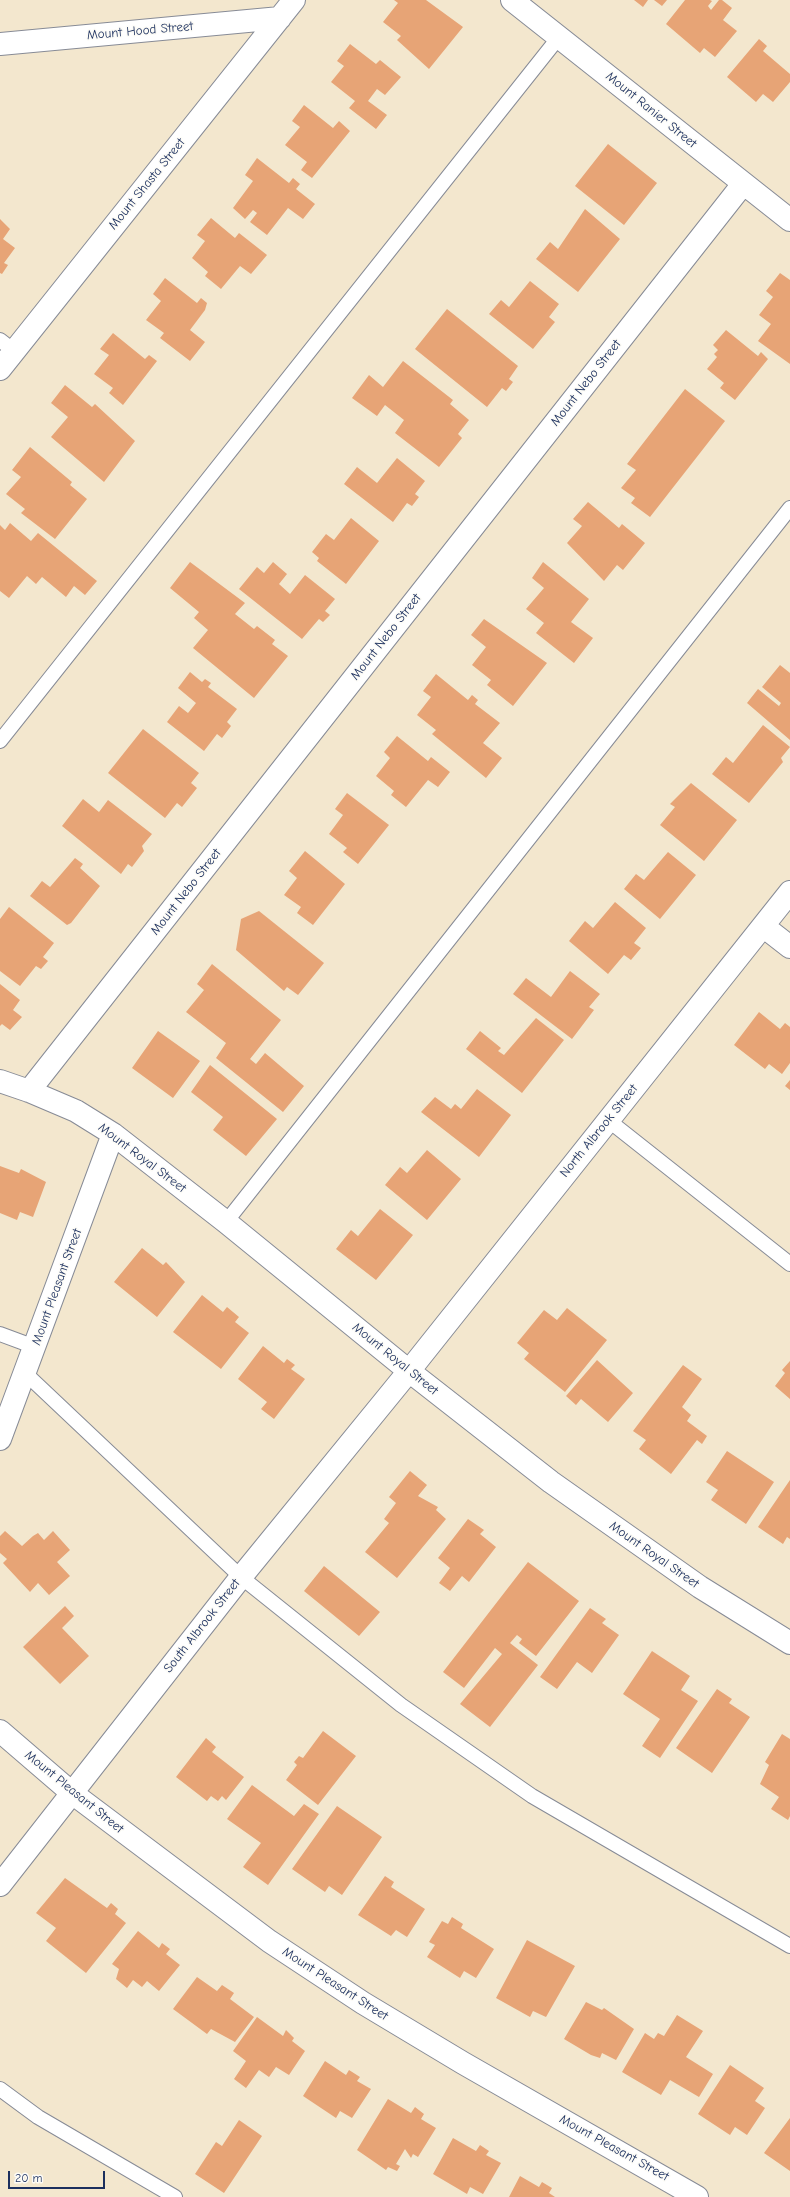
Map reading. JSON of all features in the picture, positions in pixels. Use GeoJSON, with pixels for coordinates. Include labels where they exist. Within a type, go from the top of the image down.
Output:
{"type":"FeatureCollection","features":[{"type":"Feature","properties":{"kind":"street","name":"Mount Shasta Street"},"geometry":{"type":"LineString","coordinates":[[0,369],[7,345],[294,0]]}},
{"type":"Feature","properties":{"kind":"street","name":"Mount Ranier Street"},"geometry":{"type":"LineString","coordinates":[[512,0],[790,220]]}},
{"type":"Feature","properties":{"kind":"street","name":"Mount Hood Street"},"geometry":{"type":"LineString","coordinates":[[0,44],[280,18]]}},
{"type":"Feature","properties":{"kind":"street","name":"Mount Nebo Street"},"geometry":{"type":"LineString","coordinates":[[29,1091],[743,184]]}},
{"type":"Feature","properties":{"kind":"street","name":"North Albrook Street"},"geometry":{"type":"LineString","coordinates":[[409,1371],[790,892]]}},
{"type":"Feature","properties":{"kind":"street"},"geometry":{"type":"LineString","coordinates":[[763,926],[790,947]]}},
{"type":"Feature","properties":{"kind":"street","name":"Mount Royal Street"},"geometry":{"type":"LineString","coordinates":[[0,1081],[29,1091],[76,1112],[112,1134],[226,1222],[409,1371],[551,1482],[700,1587],[790,1642]]}},
{"type":"Feature","properties":{"kind":"street","name":"Mount Pleasant Street"},"geometry":{"type":"LineString","coordinates":[[0,1439],[112,1134]]}},
{"type":"Feature","properties":{"kind":"street","name":"South Albrook Street"},"geometry":{"type":"LineString","coordinates":[[0,1885],[241,1577],[409,1371]]}},
{"type":"Feature","properties":{"kind":"street","name":"Mount Pleasant Street"},"geometry":{"type":"LineString","coordinates":[[0,1730],[72,1793],[268,1941],[364,2003],[463,2063],[697,2197]]}},
{"type":"Feature","properties":{"kind":"lane"},"geometry":{"type":"LineString","coordinates":[[0,741],[559,37]]}},
{"type":"Feature","properties":{"kind":"lane"},"geometry":{"type":"LineString","coordinates":[[226,1222],[790,508]]}},
{"type":"Feature","properties":{"kind":"lane"},"geometry":{"type":"LineString","coordinates":[[608,1120],[790,1264]]}},
{"type":"Feature","properties":{"kind":"lane"},"geometry":{"type":"LineString","coordinates":[[0,1334],[35,1347]]}},
{"type":"Feature","properties":{"kind":"lane"},"geometry":{"type":"LineString","coordinates":[[25,1373],[241,1577],[401,1705],[532,1796],[790,1946]]}},
{"type":"Feature","properties":{"kind":"lane"},"geometry":{"type":"LineString","coordinates":[[0,2089],[38,2117],[175,2197]]}},
{"type":"Feature","properties":{"kind":"building"},"geometry":{"type":"Polygon","coordinates":[[[394,0],[426,0],[463,27],[429,69],[397,40],[401,36],[383,22],[398,3],[394,0]]]}},
{"type":"Feature","properties":{"kind":"building"},"geometry":{"type":"Polygon","coordinates":[[[634,0],[648,0],[643,7],[634,0]]]}},
{"type":"Feature","properties":{"kind":"building"},"geometry":{"type":"Polygon","coordinates":[[[654,0],[667,0],[662,6],[654,0]]]}},
{"type":"Feature","properties":{"kind":"building"},"geometry":{"type":"Polygon","coordinates":[[[685,0],[710,0],[712,1],[708,6],[711,10],[719,0],[722,0],[732,8],[723,20],[737,31],[715,57],[704,48],[700,53],[666,24],[685,0]]]}},
{"type":"Feature","properties":{"kind":"building"},"geometry":{"type":"Polygon","coordinates":[[[759,39],[767,46],[763,51],[790,74],[790,82],[773,102],[763,94],[756,102],[727,77],[759,39]]]}},
{"type":"Feature","properties":{"kind":"building"},"geometry":{"type":"Polygon","coordinates":[[[350,44],[376,64],[380,60],[401,77],[385,95],[377,89],[368,101],[387,115],[376,129],[349,108],[355,101],[331,82],[344,66],[337,61],[350,44]]]}},
{"type":"Feature","properties":{"kind":"building"},"geometry":{"type":"Polygon","coordinates":[[[304,105],[333,128],[339,121],[350,131],[312,178],[301,170],[307,162],[285,145],[300,127],[292,121],[304,105]]]}},
{"type":"Feature","properties":{"kind":"building"},"geometry":{"type":"Polygon","coordinates":[[[608,144],[657,183],[624,225],[575,186],[608,144]]]}},
{"type":"Feature","properties":{"kind":"building"},"geometry":{"type":"Polygon","coordinates":[[[257,158],[289,183],[293,178],[300,184],[296,189],[315,204],[303,219],[288,208],[267,235],[250,222],[257,213],[253,210],[245,219],[233,208],[253,181],[245,175],[257,158]]]}},
{"type":"Feature","properties":{"kind":"building"},"geometry":{"type":"Polygon","coordinates":[[[585,209],[620,239],[578,292],[536,259],[550,242],[558,249],[585,209]]]}},
{"type":"Feature","properties":{"kind":"building"},"geometry":{"type":"Polygon","coordinates":[[[211,218],[235,238],[239,233],[267,255],[251,274],[240,266],[221,289],[205,276],[208,272],[192,258],[205,241],[197,235],[211,218]]]}},
{"type":"Feature","properties":{"kind":"building"},"geometry":{"type":"Polygon","coordinates":[[[0,219],[10,229],[3,239],[15,248],[4,263],[8,265],[2,274],[0,273],[0,219]]]}},
{"type":"Feature","properties":{"kind":"building"},"geometry":{"type":"Polygon","coordinates":[[[780,273],[790,280],[790,364],[758,341],[771,324],[759,315],[773,297],[766,291],[780,273]]]}},
{"type":"Feature","properties":{"kind":"building"},"geometry":{"type":"Polygon","coordinates":[[[165,278],[197,303],[201,298],[207,303],[205,310],[190,330],[205,342],[190,361],[160,338],[164,333],[146,320],[161,301],[153,294],[165,278]]]}},
{"type":"Feature","properties":{"kind":"building"},"geometry":{"type":"Polygon","coordinates":[[[530,281],[559,304],[549,317],[555,322],[533,349],[489,314],[501,300],[509,307],[530,281]]]}},
{"type":"Feature","properties":{"kind":"building"},"geometry":{"type":"Polygon","coordinates":[[[447,309],[518,366],[509,379],[513,382],[506,391],[502,388],[487,407],[415,349],[447,309]]]}},
{"type":"Feature","properties":{"kind":"building"},"geometry":{"type":"Polygon","coordinates":[[[726,330],[758,356],[761,352],[768,359],[735,400],[720,388],[724,383],[707,369],[717,357],[714,354],[718,350],[713,345],[726,330]]]}},
{"type":"Feature","properties":{"kind":"building"},"geometry":{"type":"Polygon","coordinates":[[[113,333],[145,359],[149,355],[157,361],[123,405],[109,393],[113,388],[94,374],[109,355],[100,349],[113,333]]]}},
{"type":"Feature","properties":{"kind":"building"},"geometry":{"type":"Polygon","coordinates":[[[403,361],[453,400],[450,404],[469,420],[458,434],[462,438],[439,467],[395,433],[404,420],[385,405],[377,416],[352,398],[369,375],[383,387],[403,361]]]}},
{"type":"Feature","properties":{"kind":"building"},"geometry":{"type":"Polygon","coordinates":[[[65,385],[92,407],[95,404],[135,441],[104,482],[51,437],[68,417],[51,403],[65,385]]]}},
{"type":"Feature","properties":{"kind":"building"},"geometry":{"type":"Polygon","coordinates":[[[685,389],[725,421],[650,517],[631,503],[635,498],[621,488],[636,470],[627,464],[685,389]]]}},
{"type":"Feature","properties":{"kind":"building"},"geometry":{"type":"Polygon","coordinates":[[[30,447],[72,482],[70,485],[87,499],[55,539],[21,513],[25,509],[6,494],[21,477],[12,470],[30,447]]]}},
{"type":"Feature","properties":{"kind":"building"},"geometry":{"type":"Polygon","coordinates":[[[397,458],[425,481],[415,494],[419,497],[412,506],[407,503],[393,522],[344,484],[357,467],[377,483],[397,458]]]}},
{"type":"Feature","properties":{"kind":"building"},"geometry":{"type":"Polygon","coordinates":[[[588,502],[619,528],[622,524],[645,543],[623,570],[617,565],[604,581],[567,543],[582,526],[573,519],[588,502]]]}},
{"type":"Feature","properties":{"kind":"building"},"geometry":{"type":"Polygon","coordinates":[[[351,518],[379,541],[346,584],[317,561],[319,558],[312,552],[326,534],[334,540],[351,518]]]}},
{"type":"Feature","properties":{"kind":"building"},"geometry":{"type":"Polygon","coordinates":[[[10,523],[31,541],[38,533],[97,581],[85,595],[74,586],[66,597],[42,577],[36,584],[27,576],[9,598],[0,591],[0,525],[5,530],[10,523]]]}},
{"type":"Feature","properties":{"kind":"building"},"geometry":{"type":"Polygon","coordinates":[[[190,562],[245,603],[235,614],[254,629],[257,626],[275,640],[272,644],[288,656],[254,698],[193,648],[208,630],[194,618],[199,612],[170,588],[190,562]]]}},
{"type":"Feature","properties":{"kind":"building"},"geometry":{"type":"Polygon","coordinates":[[[273,562],[287,574],[279,584],[290,594],[305,575],[335,599],[325,611],[330,615],[323,622],[319,619],[302,639],[239,589],[257,567],[264,573],[273,562]]]}},
{"type":"Feature","properties":{"kind":"building"},"geometry":{"type":"Polygon","coordinates":[[[543,562],[589,599],[571,622],[593,638],[574,663],[536,633],[544,623],[526,609],[544,588],[532,578],[543,562]]]}},
{"type":"Feature","properties":{"kind":"building"},"geometry":{"type":"Polygon","coordinates":[[[484,619],[547,663],[513,706],[487,685],[491,680],[472,665],[486,647],[471,635],[484,619]]]}},
{"type":"Feature","properties":{"kind":"building"},"geometry":{"type":"Polygon","coordinates":[[[780,665],[790,673],[790,740],[747,703],[758,689],[779,706],[781,703],[762,687],[780,665]]]}},
{"type":"Feature","properties":{"kind":"building"},"geometry":{"type":"Polygon","coordinates":[[[190,672],[202,682],[205,679],[211,683],[208,687],[237,709],[227,722],[231,726],[222,738],[217,734],[204,751],[167,722],[179,706],[188,713],[196,703],[178,688],[190,672]]]}},
{"type":"Feature","properties":{"kind":"building"},"geometry":{"type":"Polygon","coordinates":[[[436,674],[468,700],[472,695],[478,700],[475,704],[500,723],[483,743],[502,758],[486,778],[432,734],[436,730],[417,715],[431,697],[423,691],[436,674]]]}},
{"type":"Feature","properties":{"kind":"building"},"geometry":{"type":"Polygon","coordinates":[[[763,725],[790,747],[781,758],[783,762],[749,803],[712,774],[726,757],[733,763],[763,725]]]}},
{"type":"Feature","properties":{"kind":"building"},"geometry":{"type":"Polygon","coordinates":[[[143,729],[199,773],[191,783],[197,788],[182,807],[177,803],[165,818],[108,773],[143,729]]]}},
{"type":"Feature","properties":{"kind":"building"},"geometry":{"type":"Polygon","coordinates":[[[397,736],[428,761],[431,757],[450,772],[438,787],[428,780],[406,807],[391,795],[394,791],[376,776],[390,758],[384,752],[397,736]]]}},
{"type":"Feature","properties":{"kind":"building"},"geometry":{"type":"Polygon","coordinates":[[[691,783],[737,820],[704,861],[660,825],[675,807],[670,804],[691,783]]]}},
{"type":"Feature","properties":{"kind":"building"},"geometry":{"type":"Polygon","coordinates":[[[347,793],[389,825],[358,864],[343,852],[347,848],[329,834],[343,815],[335,809],[347,793]]]}},
{"type":"Feature","properties":{"kind":"building"},"geometry":{"type":"Polygon","coordinates":[[[83,799],[99,812],[108,800],[152,834],[142,846],[144,851],[132,867],[128,864],[121,874],[62,826],[83,799]]]}},
{"type":"Feature","properties":{"kind":"building"},"geometry":{"type":"Polygon","coordinates":[[[305,851],[345,884],[313,925],[297,913],[301,907],[284,895],[297,878],[289,871],[305,851]]]}},
{"type":"Feature","properties":{"kind":"building"},"geometry":{"type":"Polygon","coordinates":[[[668,852],[696,875],[660,919],[624,889],[636,874],[644,880],[668,852]]]}},
{"type":"Feature","properties":{"kind":"building"},"geometry":{"type":"Polygon","coordinates":[[[75,858],[83,864],[80,868],[100,886],[71,923],[67,925],[30,896],[42,881],[50,887],[75,858]]]}},
{"type":"Feature","properties":{"kind":"building"},"geometry":{"type":"Polygon","coordinates":[[[615,902],[646,928],[634,943],[641,948],[631,960],[624,955],[608,974],[569,941],[585,921],[593,928],[615,902]]]}},
{"type":"Feature","properties":{"kind":"building"},"geometry":{"type":"Polygon","coordinates":[[[9,907],[54,943],[43,957],[48,961],[41,969],[36,966],[20,986],[0,971],[0,919],[9,907]]]}},
{"type":"Feature","properties":{"kind":"building"},"geometry":{"type":"Polygon","coordinates":[[[259,911],[324,963],[298,995],[287,987],[284,991],[236,950],[241,919],[259,911]]]}},
{"type":"Feature","properties":{"kind":"building"},"geometry":{"type":"Polygon","coordinates":[[[212,964],[281,1020],[250,1059],[256,1064],[265,1053],[304,1086],[283,1112],[216,1058],[226,1043],[186,1012],[204,990],[197,984],[212,964]]]}},
{"type":"Feature","properties":{"kind":"building"},"geometry":{"type":"Polygon","coordinates":[[[570,971],[600,994],[589,1007],[594,1010],[572,1039],[513,994],[526,978],[551,997],[570,971]]]}},
{"type":"Feature","properties":{"kind":"building"},"geometry":{"type":"Polygon","coordinates":[[[0,984],[20,1000],[13,1010],[22,1017],[10,1030],[2,1024],[0,1026],[0,984]]]}},
{"type":"Feature","properties":{"kind":"building"},"geometry":{"type":"Polygon","coordinates":[[[759,1012],[780,1029],[785,1023],[790,1027],[790,1063],[782,1074],[769,1064],[765,1069],[734,1045],[759,1012]]]}},
{"type":"Feature","properties":{"kind":"building"},"geometry":{"type":"Polygon","coordinates":[[[536,1018],[564,1040],[522,1093],[466,1049],[480,1031],[501,1048],[498,1051],[504,1055],[536,1018]]]}},
{"type":"Feature","properties":{"kind":"building"},"geometry":{"type":"Polygon","coordinates":[[[158,1031],[200,1061],[173,1098],[132,1068],[158,1031]]]}},
{"type":"Feature","properties":{"kind":"building"},"geometry":{"type":"Polygon","coordinates":[[[210,1065],[277,1119],[246,1156],[213,1130],[223,1117],[191,1092],[210,1065]]]}},
{"type":"Feature","properties":{"kind":"building"},"geometry":{"type":"Polygon","coordinates":[[[790,1080],[790,1090],[785,1086],[790,1080]]]}},
{"type":"Feature","properties":{"kind":"building"},"geometry":{"type":"Polygon","coordinates":[[[477,1089],[511,1115],[479,1157],[421,1112],[435,1097],[451,1109],[455,1104],[461,1109],[477,1089]]]}},
{"type":"Feature","properties":{"kind":"building"},"geometry":{"type":"Polygon","coordinates":[[[427,1150],[461,1179],[427,1220],[385,1185],[400,1167],[407,1173],[427,1150]]]}},
{"type":"Feature","properties":{"kind":"building"},"geometry":{"type":"Polygon","coordinates":[[[0,1166],[19,1173],[21,1169],[46,1182],[33,1217],[20,1212],[17,1220],[0,1213],[0,1166]]]}},
{"type":"Feature","properties":{"kind":"building"},"geometry":{"type":"Polygon","coordinates":[[[380,1209],[413,1235],[376,1280],[336,1249],[351,1230],[358,1236],[380,1209]]]}},
{"type":"Feature","properties":{"kind":"building"},"geometry":{"type":"Polygon","coordinates":[[[142,1248],[163,1265],[166,1262],[185,1282],[157,1317],[114,1282],[142,1248]]]}},
{"type":"Feature","properties":{"kind":"building"},"geometry":{"type":"Polygon","coordinates":[[[202,1295],[223,1312],[227,1307],[239,1317],[235,1322],[249,1333],[221,1369],[173,1332],[202,1295]]]}},
{"type":"Feature","properties":{"kind":"building"},"geometry":{"type":"Polygon","coordinates":[[[567,1308],[607,1340],[565,1392],[524,1359],[529,1353],[517,1343],[544,1310],[557,1320],[567,1308]]]}},
{"type":"Feature","properties":{"kind":"building"},"geometry":{"type":"Polygon","coordinates":[[[263,1346],[284,1363],[287,1359],[295,1365],[291,1369],[305,1379],[274,1419],[261,1409],[267,1402],[238,1379],[263,1346]]]}},
{"type":"Feature","properties":{"kind":"building"},"geometry":{"type":"Polygon","coordinates":[[[597,1360],[633,1393],[608,1422],[581,1399],[576,1405],[566,1396],[597,1360]]]}},
{"type":"Feature","properties":{"kind":"building"},"geometry":{"type":"Polygon","coordinates":[[[790,1361],[790,1399],[775,1386],[785,1373],[782,1370],[790,1361]]]}},
{"type":"Feature","properties":{"kind":"building"},"geometry":{"type":"Polygon","coordinates":[[[683,1365],[702,1379],[682,1407],[691,1415],[687,1421],[707,1436],[702,1444],[697,1440],[671,1474],[639,1449],[646,1440],[633,1431],[683,1365]]]}},
{"type":"Feature","properties":{"kind":"building"},"geometry":{"type":"Polygon","coordinates":[[[727,1451],[774,1482],[746,1524],[711,1500],[718,1490],[706,1482],[727,1451]]]}},
{"type":"Feature","properties":{"kind":"building"},"geometry":{"type":"Polygon","coordinates":[[[410,1471],[427,1485],[418,1496],[438,1507],[436,1510],[446,1519],[397,1578],[365,1552],[389,1523],[384,1519],[396,1503],[389,1497],[410,1471]]]}},
{"type":"Feature","properties":{"kind":"building"},"geometry":{"type":"Polygon","coordinates":[[[790,1480],[790,1539],[787,1537],[783,1544],[758,1527],[790,1480]]]}},
{"type":"Feature","properties":{"kind":"building"},"geometry":{"type":"Polygon","coordinates":[[[468,1519],[484,1530],[480,1534],[496,1547],[469,1582],[462,1576],[450,1591],[439,1583],[450,1568],[438,1558],[468,1519]]]}},
{"type":"Feature","properties":{"kind":"building"},"geometry":{"type":"Polygon","coordinates":[[[5,1531],[22,1546],[38,1533],[44,1540],[53,1531],[70,1550],[57,1562],[70,1576],[49,1595],[38,1583],[30,1592],[3,1563],[7,1559],[0,1553],[0,1536],[5,1531]]]}},
{"type":"Feature","properties":{"kind":"building"},"geometry":{"type":"Polygon","coordinates":[[[528,1562],[579,1601],[536,1656],[519,1643],[522,1639],[517,1635],[510,1643],[538,1665],[490,1727],[460,1704],[502,1654],[495,1648],[464,1688],[443,1672],[528,1562]]]}},
{"type":"Feature","properties":{"kind":"building"},"geometry":{"type":"Polygon","coordinates":[[[324,1566],[380,1612],[359,1636],[304,1591],[324,1566]]]}},
{"type":"Feature","properties":{"kind":"building"},"geometry":{"type":"Polygon","coordinates":[[[65,1606],[74,1616],[62,1628],[89,1656],[60,1684],[23,1647],[65,1606]]]}},
{"type":"Feature","properties":{"kind":"building"},"geometry":{"type":"Polygon","coordinates":[[[590,1608],[606,1619],[602,1623],[619,1635],[592,1673],[577,1662],[557,1689],[540,1677],[590,1608]]]}},
{"type":"Feature","properties":{"kind":"building"},"geometry":{"type":"Polygon","coordinates":[[[652,1651],[690,1676],[681,1690],[698,1701],[660,1758],[642,1746],[660,1719],[623,1694],[652,1651]]]}},
{"type":"Feature","properties":{"kind":"building"},"geometry":{"type":"Polygon","coordinates":[[[717,1689],[732,1699],[729,1703],[750,1717],[712,1773],[676,1748],[717,1689]]]}},
{"type":"Feature","properties":{"kind":"building"},"geometry":{"type":"Polygon","coordinates":[[[323,1731],[356,1756],[318,1805],[286,1780],[297,1765],[294,1762],[299,1756],[303,1758],[323,1731]]]}},
{"type":"Feature","properties":{"kind":"building"},"geometry":{"type":"Polygon","coordinates":[[[782,1734],[790,1739],[790,1816],[788,1820],[771,1809],[779,1797],[760,1784],[769,1765],[765,1762],[782,1734]]]}},
{"type":"Feature","properties":{"kind":"building"},"geometry":{"type":"Polygon","coordinates":[[[206,1738],[216,1747],[212,1752],[244,1777],[226,1800],[222,1796],[218,1801],[211,1796],[207,1801],[176,1777],[206,1738]]]}},
{"type":"Feature","properties":{"kind":"building"},"geometry":{"type":"Polygon","coordinates":[[[252,1785],[294,1816],[304,1804],[319,1814],[268,1885],[243,1867],[261,1843],[227,1819],[252,1785]]]}},
{"type":"Feature","properties":{"kind":"building"},"geometry":{"type":"Polygon","coordinates":[[[337,1806],[382,1837],[342,1895],[329,1886],[325,1892],[292,1869],[337,1806]]]}},
{"type":"Feature","properties":{"kind":"building"},"geometry":{"type":"Polygon","coordinates":[[[385,1876],[394,1882],[391,1887],[425,1909],[407,1937],[396,1930],[391,1936],[358,1915],[385,1876]]]}},
{"type":"Feature","properties":{"kind":"building"},"geometry":{"type":"Polygon","coordinates":[[[65,1878],[107,1908],[111,1903],[118,1909],[115,1914],[126,1923],[86,1973],[46,1941],[56,1928],[36,1913],[65,1878]]]}},
{"type":"Feature","properties":{"kind":"building"},"geometry":{"type":"Polygon","coordinates":[[[452,1917],[463,1924],[461,1928],[494,1949],[476,1978],[464,1971],[460,1978],[427,1957],[435,1945],[429,1942],[442,1921],[448,1924],[452,1917]]]}},
{"type":"Feature","properties":{"kind":"building"},"geometry":{"type":"Polygon","coordinates":[[[138,1931],[159,1948],[162,1943],[170,1949],[166,1954],[180,1965],[159,1991],[147,1981],[142,1987],[133,1980],[127,1988],[116,1979],[119,1969],[112,1964],[138,1931]]]}},
{"type":"Feature","properties":{"kind":"building"},"geometry":{"type":"Polygon","coordinates":[[[527,1940],[575,1966],[546,2017],[533,2011],[530,2017],[496,1998],[527,1940]]]}},
{"type":"Feature","properties":{"kind":"building"},"geometry":{"type":"Polygon","coordinates":[[[197,1977],[217,1991],[222,1985],[234,1993],[230,1999],[254,2017],[235,2042],[211,2029],[207,2034],[173,2009],[197,1977]]]}},
{"type":"Feature","properties":{"kind":"building"},"geometry":{"type":"Polygon","coordinates":[[[586,2002],[602,2010],[604,2008],[634,2029],[616,2060],[602,2053],[600,2058],[591,2055],[564,2039],[586,2002]]]}},
{"type":"Feature","properties":{"kind":"building"},"geometry":{"type":"Polygon","coordinates":[[[677,2015],[703,2031],[686,2057],[713,2074],[699,2097],[670,2080],[661,2095],[622,2072],[645,2033],[654,2039],[658,2033],[664,2036],[677,2015]]]}},
{"type":"Feature","properties":{"kind":"building"},"geometry":{"type":"Polygon","coordinates":[[[257,2017],[283,2036],[286,2030],[294,2038],[292,2041],[305,2051],[289,2075],[276,2067],[269,2077],[259,2070],[246,2088],[234,2079],[246,2061],[233,2051],[257,2017]]]}},
{"type":"Feature","properties":{"kind":"building"},"geometry":{"type":"Polygon","coordinates":[[[325,2061],[346,2075],[349,2070],[360,2077],[357,2081],[371,2089],[352,2118],[340,2111],[336,2118],[303,2096],[325,2061]]]}},
{"type":"Feature","properties":{"kind":"building"},"geometry":{"type":"Polygon","coordinates":[[[730,2065],[764,2088],[755,2101],[765,2108],[747,2135],[735,2127],[730,2135],[698,2114],[730,2065]]]}},
{"type":"Feature","properties":{"kind":"building"},"geometry":{"type":"Polygon","coordinates":[[[388,2099],[411,2113],[415,2107],[424,2114],[421,2119],[436,2128],[418,2157],[413,2154],[411,2158],[405,2149],[396,2164],[400,2166],[397,2171],[388,2167],[386,2170],[357,2150],[388,2099]]]}},
{"type":"Feature","properties":{"kind":"building"},"geometry":{"type":"Polygon","coordinates":[[[790,2118],[790,2171],[764,2153],[790,2118]]]}},
{"type":"Feature","properties":{"kind":"building"},"geometry":{"type":"Polygon","coordinates":[[[239,2120],[262,2136],[224,2193],[195,2174],[216,2142],[222,2146],[239,2120]]]}},
{"type":"Feature","properties":{"kind":"building"},"geometry":{"type":"Polygon","coordinates":[[[453,2138],[476,2151],[480,2145],[489,2151],[486,2155],[501,2163],[483,2194],[470,2187],[467,2194],[433,2174],[453,2138]]]}},
{"type":"Feature","properties":{"kind":"building"},"geometry":{"type":"Polygon","coordinates":[[[520,2176],[539,2187],[542,2182],[552,2188],[549,2193],[555,2197],[509,2197],[520,2176]]]}}]}
